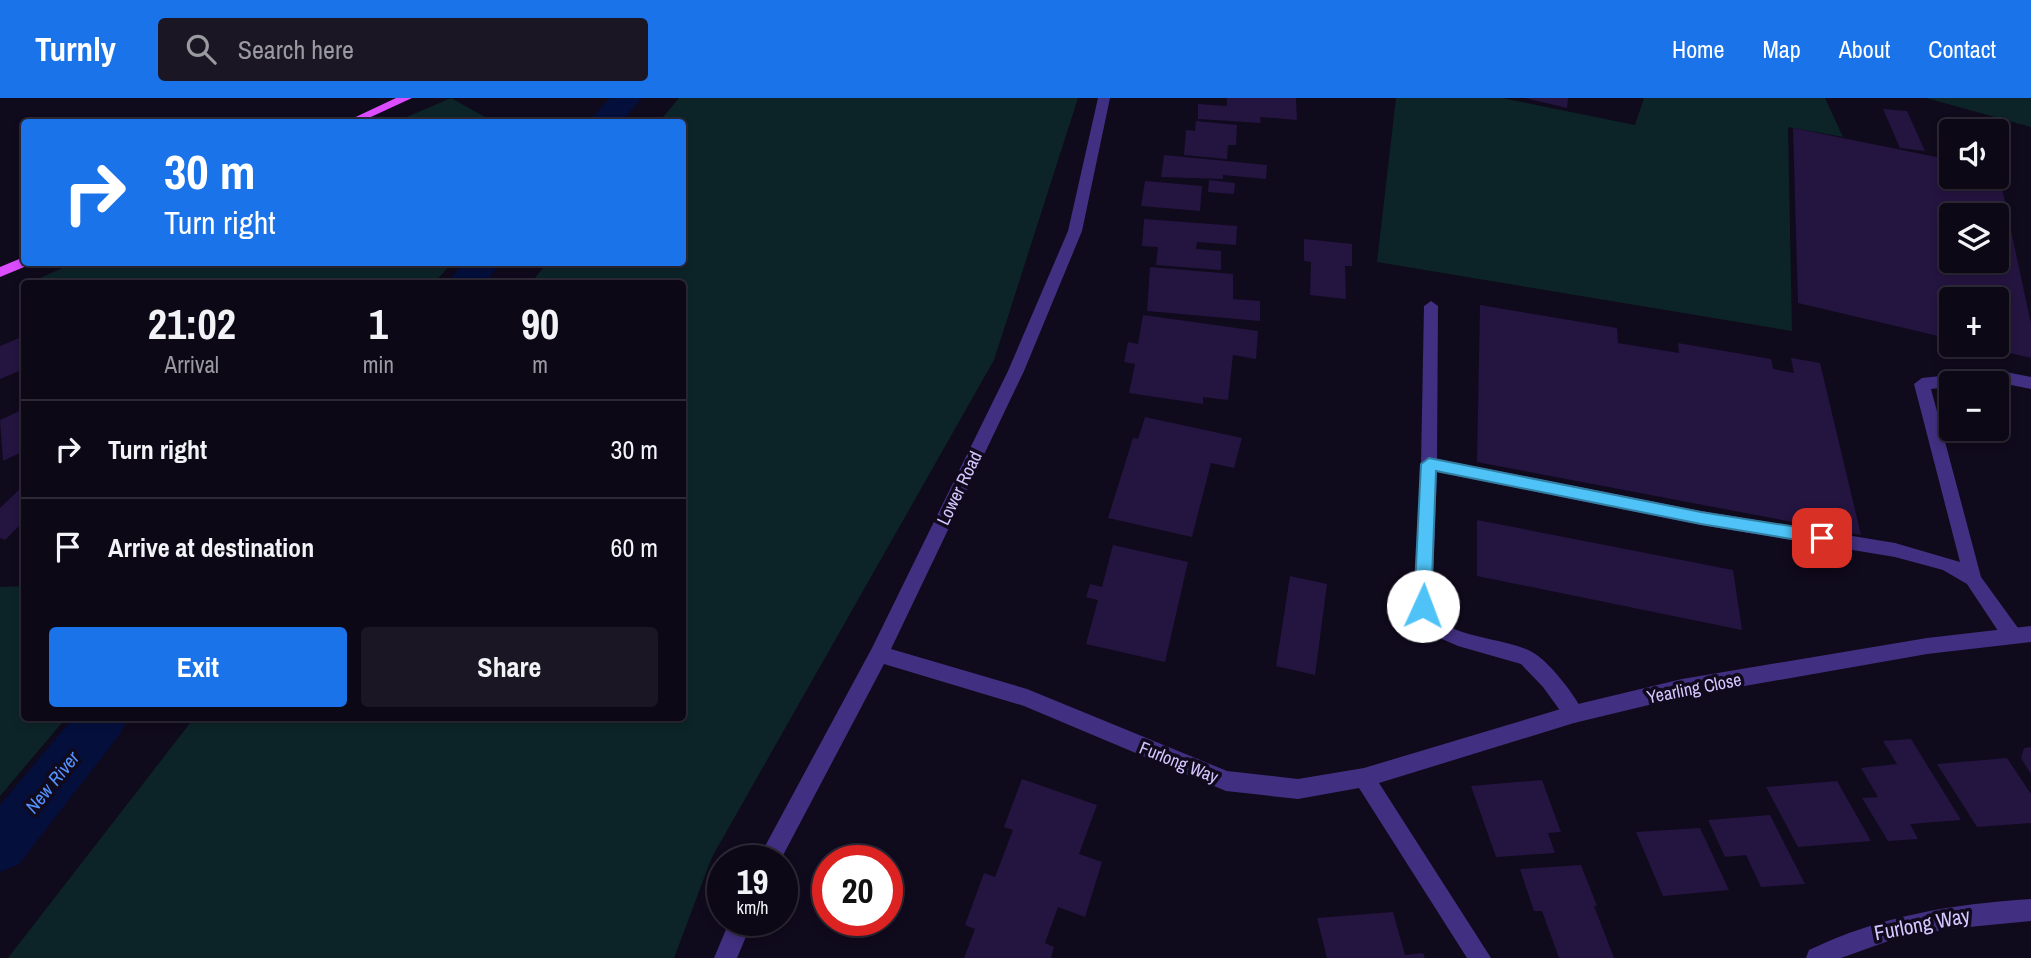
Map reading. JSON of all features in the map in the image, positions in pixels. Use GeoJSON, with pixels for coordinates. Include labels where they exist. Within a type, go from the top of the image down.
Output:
{"type":"FeatureCollection","features":[{"type":"Feature","properties":{"kind":"main road"},"geometry":{"type":"LineString","coordinates":[[358,119],[406,98]]}},
{"type":"Feature","properties":{"kind":"main road"},"geometry":{"type":"LineString","coordinates":[[0,272],[21,263]]}},
{"type":"Feature","properties":{"kind":"street","name":"Lower Road"},"geometry":{"type":"LineString","coordinates":[[777,845],[879,654],[1016,370],[1075,231],[1104,98]]}},
{"type":"Feature","properties":{"kind":"street"},"geometry":{"type":"LineString","coordinates":[[1431,306],[1429,464],[1423,606],[1433,626],[1458,638],[1527,657],[1550,681],[1574,714]]}},
{"type":"Feature","properties":{"kind":"street"},"geometry":{"type":"LineString","coordinates":[[1973,579],[1922,384],[1996,376],[2031,383]]}},
{"type":"Feature","properties":{"kind":"street"},"geometry":{"type":"LineString","coordinates":[[1429,464],[1701,518],[1895,550],[1948,565],[1973,579],[2021,634]]}},
{"type":"Feature","properties":{"kind":"street","name":"Yearling Close"},"geometry":{"type":"LineString","coordinates":[[1364,778],[1574,714],[1682,688],[2021,634]]}},
{"type":"Feature","properties":{"kind":"street","name":"Furlong Way"},"geometry":{"type":"LineString","coordinates":[[879,654],[1027,698],[1226,781],[1298,789],[1364,778]]}},
{"type":"Feature","properties":{"kind":"street"},"geometry":{"type":"LineString","coordinates":[[1364,778],[1480,958]]}},
{"type":"Feature","properties":{"kind":"street","name":"Furlong Way"},"geometry":{"type":"LineString","coordinates":[[1817,958],[1852,939],[1919,922],[1973,913],[2031,910]]}},
{"type":"Feature","properties":{"kind":"street"},"geometry":{"type":"LineString","coordinates":[[725,958],[734,936]]}},
{"type":"Feature","properties":{"kind":"green space"},"geometry":{"type":"Polygon","coordinates":[[[451,98],[489,119],[402,119],[451,98]]]}},
{"type":"Feature","properties":{"kind":"green space"},"geometry":{"type":"Polygon","coordinates":[[[679,98],[1078,98],[994,360],[719,845],[707,845],[707,870],[674,958],[8,958],[192,721],[686,721],[686,280],[533,280],[545,266],[686,266],[686,119],[662,119],[679,98]]]}},
{"type":"Feature","properties":{"kind":"green space"},"geometry":{"type":"Polygon","coordinates":[[[1396,98],[1502,98],[1635,125],[1644,98],[1825,98],[1843,137],[1788,127],[1792,331],[1377,262],[1396,98]]]}},
{"type":"Feature","properties":{"kind":"green space"},"geometry":{"type":"Polygon","coordinates":[[[1926,98],[2031,98],[2031,127],[1926,98]]]}},
{"type":"Feature","properties":{"kind":"green space"},"geometry":{"type":"Polygon","coordinates":[[[67,266],[449,266],[437,280],[38,279],[67,266]]]}},
{"type":"Feature","properties":{"kind":"green space"},"geometry":{"type":"Polygon","coordinates":[[[21,586],[21,721],[63,721],[0,796],[0,587],[21,586]]]}},
{"type":"Feature","properties":{"kind":"building"},"geometry":{"type":"Polygon","coordinates":[[[1227,98],[1296,98],[1297,120],[1260,117],[1261,123],[1198,119],[1198,104],[1227,106],[1227,98]]]}},
{"type":"Feature","properties":{"kind":"building"},"geometry":{"type":"Polygon","coordinates":[[[1525,98],[1568,98],[1567,108],[1525,98]]]}},
{"type":"Feature","properties":{"kind":"building"},"geometry":{"type":"Polygon","coordinates":[[[1883,109],[1907,111],[1925,151],[1900,148],[1883,109]]]}},
{"type":"Feature","properties":{"kind":"building"},"geometry":{"type":"Polygon","coordinates":[[[1196,121],[1237,125],[1236,145],[1228,145],[1227,159],[1184,155],[1186,130],[1195,131],[1196,121]]]}},
{"type":"Feature","properties":{"kind":"building"},"geometry":{"type":"Polygon","coordinates":[[[1793,128],[1939,158],[1939,189],[2002,189],[2005,203],[1939,203],[1939,273],[2009,273],[2009,221],[2031,324],[2031,358],[2009,353],[2009,287],[1939,287],[1939,336],[1798,303],[1793,128]]]}},
{"type":"Feature","properties":{"kind":"building"},"geometry":{"type":"Polygon","coordinates":[[[1164,155],[1267,165],[1266,179],[1223,175],[1223,179],[1161,177],[1164,155]]]}},
{"type":"Feature","properties":{"kind":"building"},"geometry":{"type":"Polygon","coordinates":[[[1209,180],[1235,183],[1234,194],[1208,192],[1209,180]]]}},
{"type":"Feature","properties":{"kind":"building"},"geometry":{"type":"Polygon","coordinates":[[[1145,181],[1202,186],[1200,211],[1141,206],[1145,181]]]}},
{"type":"Feature","properties":{"kind":"building"},"geometry":{"type":"Polygon","coordinates":[[[1144,219],[1237,226],[1236,245],[1197,242],[1196,249],[1221,251],[1221,270],[1156,265],[1158,247],[1142,246],[1144,219]]]}},
{"type":"Feature","properties":{"kind":"building"},"geometry":{"type":"Polygon","coordinates":[[[1304,239],[1352,244],[1352,266],[1345,266],[1346,299],[1310,295],[1311,262],[1304,261],[1304,239]]]}},
{"type":"Feature","properties":{"kind":"building"},"geometry":{"type":"Polygon","coordinates":[[[1150,267],[1233,274],[1233,299],[1260,301],[1260,321],[1147,311],[1150,267]]]}},
{"type":"Feature","properties":{"kind":"building"},"geometry":{"type":"Polygon","coordinates":[[[1480,305],[1617,328],[1618,343],[1679,353],[1678,343],[1771,359],[1773,369],[1794,373],[1791,358],[1820,363],[1861,535],[1477,462],[1480,305]]]}},
{"type":"Feature","properties":{"kind":"building"},"geometry":{"type":"Polygon","coordinates":[[[1143,315],[1258,331],[1256,359],[1233,355],[1228,400],[1203,397],[1203,404],[1129,393],[1135,364],[1124,362],[1128,342],[1138,344],[1143,315]]]}},
{"type":"Feature","properties":{"kind":"building"},"geometry":{"type":"Polygon","coordinates":[[[21,337],[21,370],[0,379],[0,346],[21,337]]]}},
{"type":"Feature","properties":{"kind":"building"},"geometry":{"type":"Polygon","coordinates":[[[21,410],[21,452],[3,461],[0,420],[21,410]]]}},
{"type":"Feature","properties":{"kind":"building"},"geometry":{"type":"Polygon","coordinates":[[[1145,417],[1242,438],[1234,468],[1211,463],[1192,537],[1108,518],[1133,438],[1138,439],[1145,417]]]}},
{"type":"Feature","properties":{"kind":"building"},"geometry":{"type":"Polygon","coordinates":[[[21,488],[21,524],[5,540],[0,538],[0,508],[21,488]]]}},
{"type":"Feature","properties":{"kind":"building"},"geometry":{"type":"Polygon","coordinates":[[[1477,520],[1733,570],[1742,630],[1477,576],[1477,520]]]}},
{"type":"Feature","properties":{"kind":"building"},"geometry":{"type":"Polygon","coordinates":[[[1113,545],[1188,562],[1165,662],[1086,644],[1098,600],[1086,597],[1090,584],[1102,587],[1113,545]]]}},
{"type":"Feature","properties":{"kind":"building"},"geometry":{"type":"Polygon","coordinates":[[[1290,576],[1327,584],[1315,675],[1276,666],[1290,576]]]}},
{"type":"Feature","properties":{"kind":"building"},"geometry":{"type":"Polygon","coordinates":[[[1911,739],[1961,820],[1910,824],[1918,839],[1888,841],[1862,798],[1878,797],[1861,768],[1897,764],[1883,741],[1911,739]]]}},
{"type":"Feature","properties":{"kind":"building"},"geometry":{"type":"Polygon","coordinates":[[[2031,747],[2031,774],[2021,758],[2024,748],[2031,747]]]}},
{"type":"Feature","properties":{"kind":"building"},"geometry":{"type":"Polygon","coordinates":[[[2007,758],[2031,794],[2031,823],[1977,827],[1937,764],[2007,758]]]}},
{"type":"Feature","properties":{"kind":"building"},"geometry":{"type":"Polygon","coordinates":[[[1022,779],[1097,805],[1079,854],[1102,862],[1085,917],[1058,907],[1045,943],[1054,947],[1051,958],[964,958],[975,929],[965,925],[984,873],[995,877],[1013,830],[1004,827],[1022,779]]]}},
{"type":"Feature","properties":{"kind":"building"},"geometry":{"type":"Polygon","coordinates":[[[1542,780],[1561,832],[1548,833],[1555,853],[1496,857],[1471,786],[1542,780]]]}},
{"type":"Feature","properties":{"kind":"building"},"geometry":{"type":"Polygon","coordinates":[[[1837,781],[1871,841],[1798,847],[1766,787],[1837,781]]]}},
{"type":"Feature","properties":{"kind":"building"},"geometry":{"type":"Polygon","coordinates":[[[1770,815],[1805,884],[1761,887],[1746,855],[1725,857],[1708,820],[1770,815]]]}},
{"type":"Feature","properties":{"kind":"building"},"geometry":{"type":"Polygon","coordinates":[[[1700,828],[1729,890],[1663,896],[1636,832],[1700,828]]]}},
{"type":"Feature","properties":{"kind":"building"},"geometry":{"type":"Polygon","coordinates":[[[1581,865],[1614,958],[1559,958],[1542,911],[1534,911],[1520,869],[1581,865]]]}},
{"type":"Feature","properties":{"kind":"building"},"geometry":{"type":"Polygon","coordinates":[[[1393,912],[1405,955],[1423,953],[1425,958],[1327,958],[1317,918],[1393,912]]]}},
{"type":"Feature","properties":{"kind":"waterway","name":"New River"},"geometry":{"type":"LineString","coordinates":[[607,119],[627,98]]}},
{"type":"Feature","properties":{"kind":"waterway","name":"New River"},"geometry":{"type":"LineString","coordinates":[[468,280],[480,266]]}},
{"type":"Feature","properties":{"kind":"waterway","name":"New River"},"geometry":{"type":"LineString","coordinates":[[0,846],[101,721]]}},
{"type":"Feature","properties":{"kind":"route"},"geometry":{"type":"LineString","coordinates":[[1423,606],[1429,464],[1701,518],[1822,538]]}}]}
